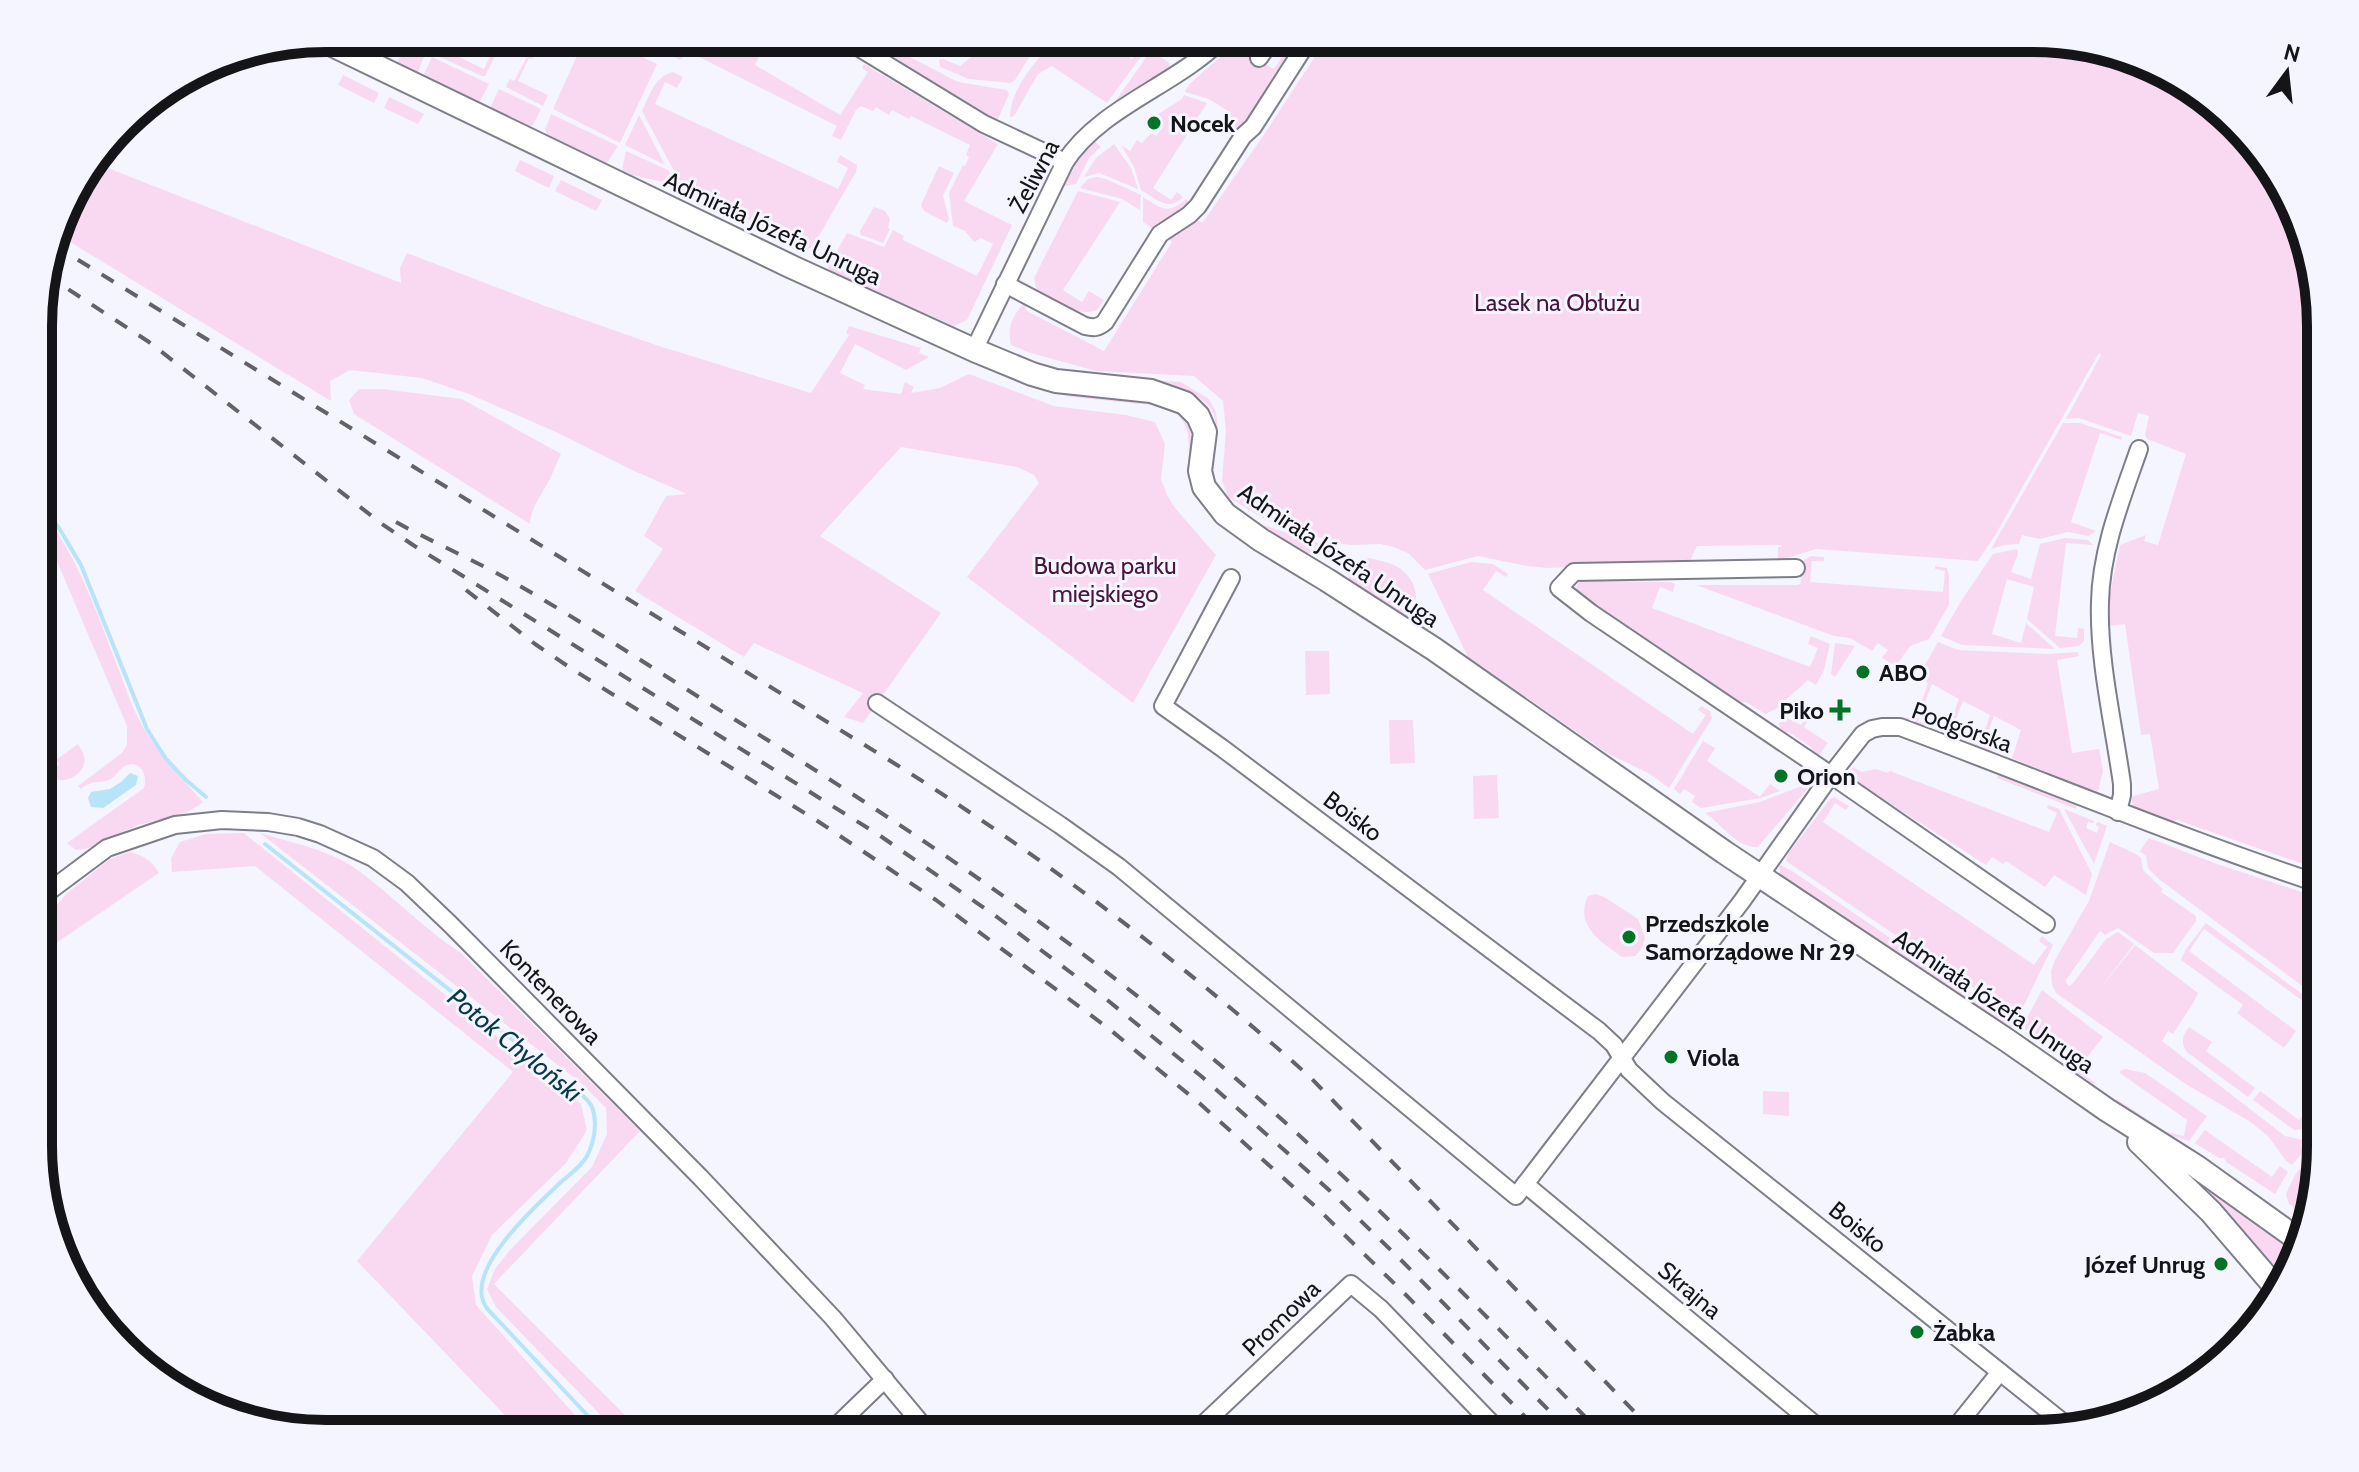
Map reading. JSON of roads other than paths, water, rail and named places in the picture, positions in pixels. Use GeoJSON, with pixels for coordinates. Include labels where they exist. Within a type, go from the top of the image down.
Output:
{"type":"FeatureCollection","features":[{"type":"Feature","properties":{"kind":"street","name":"Żeliwna"},"geometry":{"type":"LineString","coordinates":[[974,350],[1075,147],[1095,128],[1192,66],[1207,52]]}},
{"type":"Feature","properties":{"kind":"street"},"geometry":{"type":"LineString","coordinates":[[1259,58],[1263,52]]}},
{"type":"Feature","properties":{"kind":"street"},"geometry":{"type":"LineString","coordinates":[[1005,284],[1085,326],[1101,326],[1160,234],[1198,206],[1301,52]]}},
{"type":"Feature","properties":{"kind":"street","name":"Admirała Józefa Unruga"},"geometry":{"type":"LineString","coordinates":[[349,53],[792,267],[974,350],[1056,381],[1151,391],[1185,403],[1198,416],[1205,432],[1200,471],[1204,487],[1225,514],[1434,649],[1760,875],[2107,1110],[2197,1167],[2292,1235]]}},
{"type":"Feature","properties":{"kind":"street"},"geometry":{"type":"LineString","coordinates":[[867,53],[984,124],[1065,162]]}},
{"type":"Feature","properties":{"kind":"street"},"geometry":{"type":"LineString","coordinates":[[2118,812],[2122,784],[2101,642],[2099,600],[2111,534],[2139,449]]}},
{"type":"Feature","properties":{"kind":"street"},"geometry":{"type":"LineString","coordinates":[[1796,568],[1574,572],[1559,588],[1591,613],[2046,924]]}},
{"type":"Feature","properties":{"kind":"street","name":"Boisko"},"geometry":{"type":"LineString","coordinates":[[1231,578],[1163,706],[1599,1031],[1614,1045],[1641,1083],[1663,1102],[2058,1418]]}},
{"type":"Feature","properties":{"kind":"street"},"geometry":{"type":"LineString","coordinates":[[877,703],[1119,867],[1516,1196],[1760,875]]}},
{"type":"Feature","properties":{"kind":"street","name":"Podgórska"},"geometry":{"type":"LineString","coordinates":[[1760,875],[1863,734],[1890,726],[2306,879]]}},
{"type":"Feature","properties":{"kind":"street","name":"Kontenerowa"},"geometry":{"type":"LineString","coordinates":[[52,889],[107,848],[175,825],[222,820],[298,827],[373,858],[390,869],[450,924],[691,1168],[833,1318],[918,1420]]}},
{"type":"Feature","properties":{"kind":"street","name":"Admirała Józefa Unruga"},"geometry":{"type":"LineString","coordinates":[[2107,1110],[2211,1212],[2271,1281]]}},
{"type":"Feature","properties":{"kind":"street","name":"Skrajna"},"geometry":{"type":"LineString","coordinates":[[1525,1184],[1808,1419]]}},
{"type":"Feature","properties":{"kind":"street","name":"Promowa"},"geometry":{"type":"LineString","coordinates":[[1208,1419],[1351,1284],[1381,1309],[1488,1419]]}},
{"type":"Feature","properties":{"kind":"street"},"geometry":{"type":"LineString","coordinates":[[1962,1419],[2000,1372]]}},
{"type":"Feature","properties":{"kind":"street"},"geometry":{"type":"LineString","coordinates":[[843,1420],[885,1379]]}},
{"type":"Feature","properties":{"kind":"water"},"geometry":{"type":"Polygon","coordinates":[[[130,773],[138,776],[136,785],[103,808],[91,807],[88,798],[91,792],[110,789],[130,773]]]}},
{"type":"Feature","properties":{"kind":"waterway","name":"Potok Chyloński"},"geometry":{"type":"LineString","coordinates":[[52,519],[81,565],[147,729],[166,759],[206,797]]}},
{"type":"Feature","properties":{"kind":"waterway","name":"Potok Chyloński"},"geometry":{"type":"LineString","coordinates":[[265,844],[591,1104],[595,1126],[587,1156],[523,1219],[497,1251],[482,1282],[482,1297],[491,1312],[592,1420]]}},
{"type":"Feature","properties":{"kind":"railway"},"geometry":{"type":"LineString","coordinates":[[63,250],[897,765],[1005,836],[1110,912],[1212,993],[1310,1077],[1642,1419]]}},
{"type":"Feature","properties":{"kind":"railway"},"geometry":{"type":"LineString","coordinates":[[56,281],[149,342],[382,524],[879,835],[997,917],[1106,999],[1201,1076],[1329,1190],[1558,1419]]}},
{"type":"Feature","properties":{"kind":"railway"},"geometry":{"type":"LineString","coordinates":[[396,522],[511,581],[613,642],[877,810],[1090,959],[1202,1050],[1321,1155],[1587,1419]]}},
{"type":"Feature","properties":{"kind":"railway"},"geometry":{"type":"LineString","coordinates":[[466,590],[575,671],[819,822],[936,900],[1108,1028],[1198,1102],[1317,1208],[1528,1419]]}},
{"type":"Feature","properties":{"kind":"place","name":"Nocek"},"geometry":{"type":"Point","coordinates":[1154,123]}},
{"type":"Feature","properties":{"kind":"place","name":"ABO"},"geometry":{"type":"Point","coordinates":[1863,672]}},
{"type":"Feature","properties":{"kind":"place","name":"Piko"},"geometry":{"type":"Point","coordinates":[1840,710]}},
{"type":"Feature","properties":{"kind":"place","name":"Orion"},"geometry":{"type":"Point","coordinates":[1781,776]}},
{"type":"Feature","properties":{"kind":"place","name":"Przedszkole Samorządowe Nr 29"},"geometry":{"type":"Point","coordinates":[1629,937]}},
{"type":"Feature","properties":{"kind":"place","name":"Viola"},"geometry":{"type":"Point","coordinates":[1671,1057]}},
{"type":"Feature","properties":{"kind":"place","name":"Józef Unrug"},"geometry":{"type":"Point","coordinates":[2221,1264]}},
{"type":"Feature","properties":{"kind":"place","name":"Żabka"},"geometry":{"type":"Point","coordinates":[1917,1332]}},
{"type":"Feature","properties":{"kind":"park label","name":"Lasek na Obłużu"},"geometry":{"type":"Point","coordinates":[1557,302]}},
{"type":"Feature","properties":{"kind":"park label","name":"Budowa parku miejskiego"},"geometry":{"type":"Point","coordinates":[1105,579]}}]}
